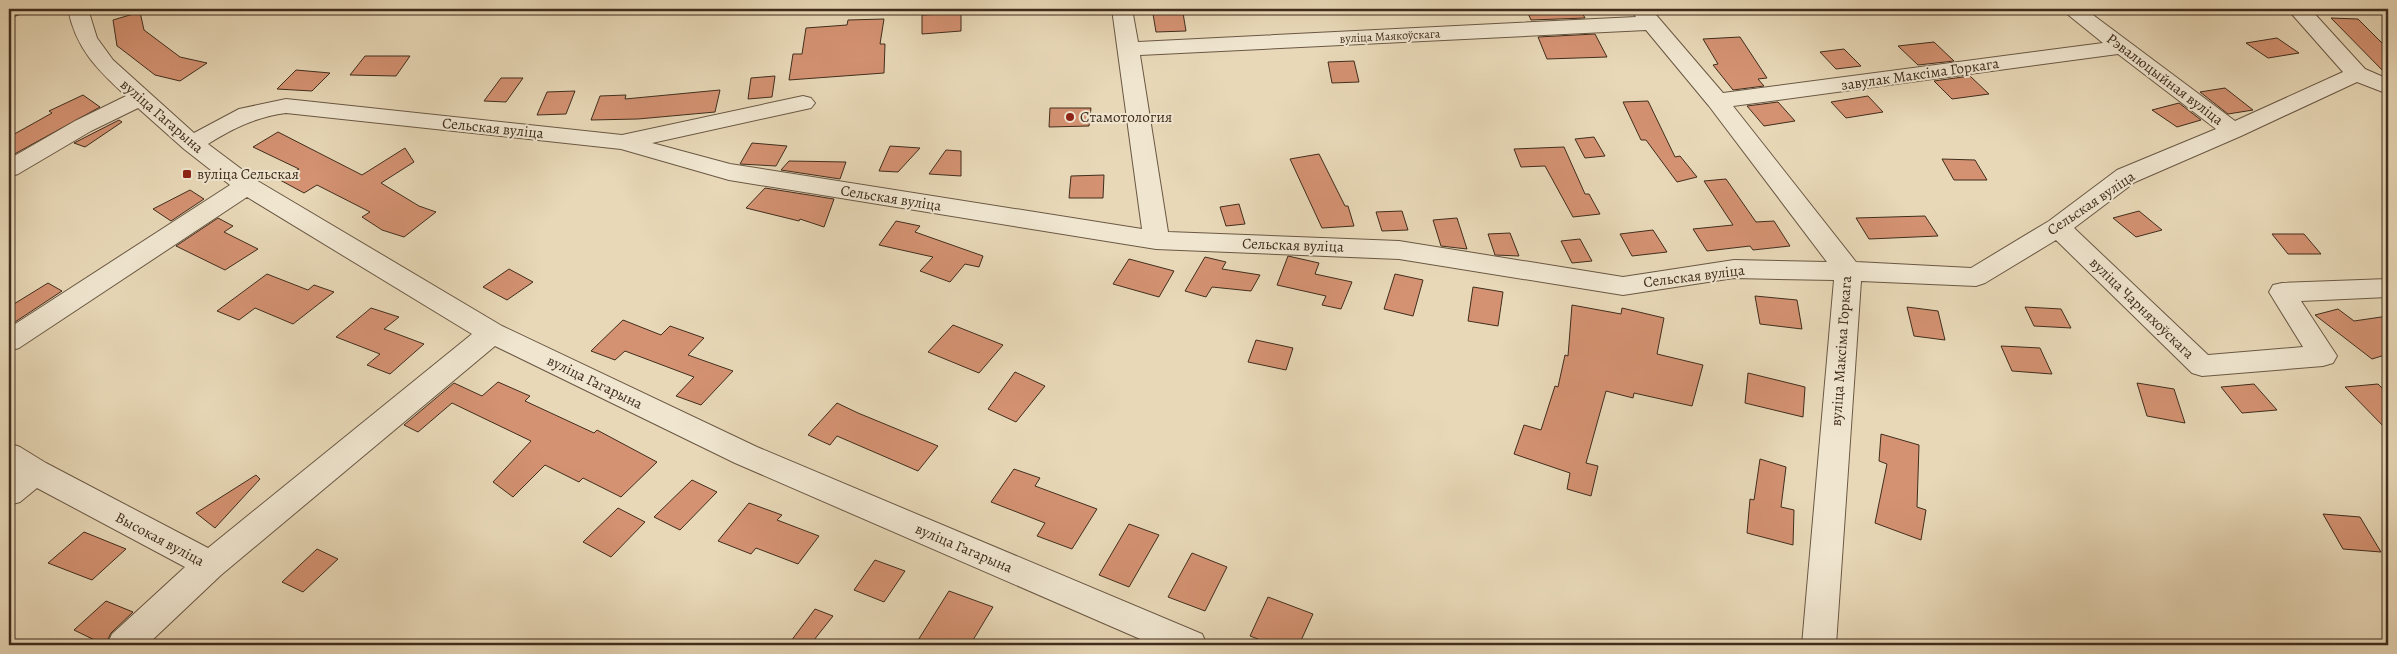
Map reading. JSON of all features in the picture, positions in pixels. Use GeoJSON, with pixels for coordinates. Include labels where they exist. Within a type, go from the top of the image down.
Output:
{"type":"FeatureCollection","features":[{"type":"Feature","properties":{"kind":"street"},"geometry":{"type":"LineString","coordinates":[[9,12],[14,9]]}},
{"type":"Feature","properties":{"kind":"street","name":"вуліца Гагарына"},"geometry":{"type":"LineString","coordinates":[[78,9],[86,38],[106,65],[192,144],[247,186],[492,333],[746,455],[1190,645]]}},
{"type":"Feature","properties":{"kind":"street"},"geometry":{"type":"LineString","coordinates":[[1122,9],[1156,240]]}},
{"type":"Feature","properties":{"kind":"street","name":"Рэвалюцыйная вуліца"},"geometry":{"type":"LineString","coordinates":[[2072,9],[2233,131]]}},
{"type":"Feature","properties":{"kind":"street"},"geometry":{"type":"LineString","coordinates":[[2302,9],[2301,12],[2357,74],[2388,87]]}},
{"type":"Feature","properties":{"kind":"street","name":"вуліца Маякоўскага"},"geometry":{"type":"LineString","coordinates":[[1129,49],[1645,16]]}},
{"type":"Feature","properties":{"kind":"street","name":"вуліца Максіма Горкага"},"geometry":{"type":"LineString","coordinates":[[1645,16],[1717,101],[1848,271],[1819,645]]}},
{"type":"Feature","properties":{"kind":"street","name":"завулак Максіма Горкага"},"geometry":{"type":"LineString","coordinates":[[1717,101],[2123,48]]}},
{"type":"Feature","properties":{"kind":"street","name":"Сельская вуліца"},"geometry":{"type":"LineString","coordinates":[[192,144],[234,118],[259,108],[286,106],[622,142],[728,172],[1156,240],[1399,250],[1623,286],[1734,269],[1848,271],[1976,277],[2058,227],[2126,176],[2233,131],[2357,74]]}},
{"type":"Feature","properties":{"kind":"street"},"geometry":{"type":"LineString","coordinates":[[9,169],[83,126],[140,98]]}},
{"type":"Feature","properties":{"kind":"street"},"geometry":{"type":"LineString","coordinates":[[622,142],[803,103]]}},
{"type":"Feature","properties":{"kind":"street"},"geometry":{"type":"LineString","coordinates":[[9,341],[247,186]]}},
{"type":"Feature","properties":{"kind":"street","name":"вуліца Чарняхоўскага"},"geometry":{"type":"LineString","coordinates":[[2058,227],[2202,366],[2323,356],[2282,292],[2388,288]]}},
{"type":"Feature","properties":{"kind":"street"},"geometry":{"type":"LineString","coordinates":[[210,565],[492,333]]}},
{"type":"Feature","properties":{"kind":"street","name":"Высокая вуліца"},"geometry":{"type":"LineString","coordinates":[[9,455],[35,472],[210,565],[124,645]]}},
{"type":"Feature","properties":{"kind":"street"},"geometry":{"type":"LineString","coordinates":[[9,493],[35,472]]}},
{"type":"Feature","properties":{"kind":"building"},"geometry":{"type":"Polygon","coordinates":[[[1526,9],[1580,9],[1585,18],[1531,20],[1526,9]]]}},
{"type":"Feature","properties":{"kind":"building"},"geometry":{"type":"Polygon","coordinates":[[[140,12],[144,30],[180,57],[207,63],[180,81],[155,75],[117,46],[113,20],[140,12]]]}},
{"type":"Feature","properties":{"kind":"building"},"geometry":{"type":"Polygon","coordinates":[[[961,13],[961,31],[922,34],[922,15],[961,13]]]}},
{"type":"Feature","properties":{"kind":"building"},"geometry":{"type":"Polygon","coordinates":[[[1183,13],[1186,31],[1156,32],[1153,14],[1183,13]]]}},
{"type":"Feature","properties":{"kind":"building"},"geometry":{"type":"Polygon","coordinates":[[[2331,18],[2358,19],[2388,49],[2388,76],[2331,18]]]}},
{"type":"Feature","properties":{"kind":"building"},"geometry":{"type":"Polygon","coordinates":[[[884,19],[880,44],[885,44],[884,73],[789,80],[793,54],[802,54],[806,28],[847,25],[848,20],[884,19]]]}},
{"type":"Feature","properties":{"kind":"building"},"geometry":{"type":"Polygon","coordinates":[[[1595,34],[1607,57],[1547,59],[1538,37],[1595,34]]]}},
{"type":"Feature","properties":{"kind":"building"},"geometry":{"type":"Polygon","coordinates":[[[1740,37],[1767,78],[1758,79],[1764,86],[1733,90],[1713,65],[1718,64],[1703,39],[1740,37]]]}},
{"type":"Feature","properties":{"kind":"building"},"geometry":{"type":"Polygon","coordinates":[[[2277,38],[2299,53],[2268,58],[2246,43],[2277,38]]]}},
{"type":"Feature","properties":{"kind":"building"},"geometry":{"type":"Polygon","coordinates":[[[1934,42],[1954,61],[1918,65],[1898,46],[1934,42]]]}},
{"type":"Feature","properties":{"kind":"building"},"geometry":{"type":"Polygon","coordinates":[[[1844,49],[1861,66],[1836,69],[1820,52],[1844,49]]]}},
{"type":"Feature","properties":{"kind":"building"},"geometry":{"type":"Polygon","coordinates":[[[365,56],[410,56],[396,76],[350,75],[365,56]]]}},
{"type":"Feature","properties":{"kind":"building"},"geometry":{"type":"Polygon","coordinates":[[[1354,61],[1359,82],[1332,83],[1328,62],[1354,61]]]}},
{"type":"Feature","properties":{"kind":"building"},"geometry":{"type":"Polygon","coordinates":[[[296,70],[330,73],[312,91],[277,89],[296,70]]]}},
{"type":"Feature","properties":{"kind":"building"},"geometry":{"type":"Polygon","coordinates":[[[775,76],[772,97],[748,99],[751,78],[775,76]]]}},
{"type":"Feature","properties":{"kind":"building"},"geometry":{"type":"Polygon","coordinates":[[[1970,76],[1989,94],[1952,99],[1934,81],[1970,76]]]}},
{"type":"Feature","properties":{"kind":"building"},"geometry":{"type":"Polygon","coordinates":[[[501,78],[523,78],[506,102],[484,101],[501,78]]]}},
{"type":"Feature","properties":{"kind":"building"},"geometry":{"type":"Polygon","coordinates":[[[2225,88],[2253,110],[2228,114],[2200,92],[2225,88]]]}},
{"type":"Feature","properties":{"kind":"building"},"geometry":{"type":"Polygon","coordinates":[[[720,90],[715,112],[638,119],[591,120],[600,96],[626,95],[625,99],[720,90]]]}},
{"type":"Feature","properties":{"kind":"building"},"geometry":{"type":"Polygon","coordinates":[[[575,91],[566,114],[537,115],[547,92],[575,91]]]}},
{"type":"Feature","properties":{"kind":"building"},"geometry":{"type":"Polygon","coordinates":[[[83,95],[100,107],[9,157],[9,137],[52,113],[49,111],[83,95]]]}},
{"type":"Feature","properties":{"kind":"building"},"geometry":{"type":"Polygon","coordinates":[[[1868,96],[1883,112],[1846,118],[1831,102],[1868,96]]]}},
{"type":"Feature","properties":{"kind":"building"},"geometry":{"type":"Polygon","coordinates":[[[1648,101],[1675,157],[1680,156],[1697,177],[1677,182],[1646,140],[1641,140],[1623,102],[1648,101]]]}},
{"type":"Feature","properties":{"kind":"building"},"geometry":{"type":"Polygon","coordinates":[[[1778,102],[1795,121],[1764,126],[1747,106],[1778,102]]]}},
{"type":"Feature","properties":{"kind":"building"},"geometry":{"type":"Polygon","coordinates":[[[2179,103],[2201,120],[2177,127],[2152,110],[2179,103]]]}},
{"type":"Feature","properties":{"kind":"building","name":"Стамотология"},"geometry":{"type":"Polygon","coordinates":[[[1050,108],[1091,108],[1089,126],[1049,127],[1050,108]]]}},
{"type":"Feature","properties":{"kind":"building"},"geometry":{"type":"Polygon","coordinates":[[[119,120],[122,122],[85,147],[74,143],[119,120]]]}},
{"type":"Feature","properties":{"kind":"building"},"geometry":{"type":"Polygon","coordinates":[[[278,132],[362,175],[405,148],[414,162],[381,183],[419,206],[436,212],[404,237],[382,230],[362,217],[370,212],[317,185],[304,193],[280,180],[299,169],[253,147],[278,132]]]}},
{"type":"Feature","properties":{"kind":"building"},"geometry":{"type":"Polygon","coordinates":[[[1594,137],[1605,156],[1585,158],[1575,139],[1594,137]]]}},
{"type":"Feature","properties":{"kind":"building"},"geometry":{"type":"Polygon","coordinates":[[[752,143],[787,146],[776,166],[740,164],[752,143]]]}},
{"type":"Feature","properties":{"kind":"building"},"geometry":{"type":"Polygon","coordinates":[[[890,146],[920,148],[898,172],[879,171],[890,146]]]}},
{"type":"Feature","properties":{"kind":"building"},"geometry":{"type":"Polygon","coordinates":[[[1564,147],[1585,194],[1589,194],[1600,214],[1573,217],[1545,166],[1521,167],[1514,149],[1564,147]]]}},
{"type":"Feature","properties":{"kind":"building"},"geometry":{"type":"Polygon","coordinates":[[[946,150],[961,151],[961,176],[929,174],[946,150]]]}},
{"type":"Feature","properties":{"kind":"building"},"geometry":{"type":"Polygon","coordinates":[[[1319,154],[1345,206],[1348,206],[1354,226],[1322,228],[1290,159],[1319,154]]]}},
{"type":"Feature","properties":{"kind":"building"},"geometry":{"type":"Polygon","coordinates":[[[1942,159],[1975,160],[1987,180],[1954,180],[1942,159]]]}},
{"type":"Feature","properties":{"kind":"building"},"geometry":{"type":"Polygon","coordinates":[[[789,161],[846,162],[840,179],[781,170],[789,161]]]}},
{"type":"Feature","properties":{"kind":"building"},"geometry":{"type":"Polygon","coordinates":[[[1104,175],[1103,198],[1069,198],[1071,176],[1104,175]]]}},
{"type":"Feature","properties":{"kind":"building"},"geometry":{"type":"Polygon","coordinates":[[[1726,179],[1756,222],[1774,221],[1790,246],[1753,250],[1750,246],[1707,251],[1693,229],[1733,225],[1704,181],[1726,179]]]}},
{"type":"Feature","properties":{"kind":"building"},"geometry":{"type":"Polygon","coordinates":[[[765,188],[834,199],[824,227],[800,219],[799,221],[746,208],[765,188]]]}},
{"type":"Feature","properties":{"kind":"building"},"geometry":{"type":"Polygon","coordinates":[[[190,190],[204,199],[171,221],[153,209],[190,190]]]}},
{"type":"Feature","properties":{"kind":"building"},"geometry":{"type":"Polygon","coordinates":[[[1239,204],[1245,224],[1226,226],[1220,207],[1239,204]]]}},
{"type":"Feature","properties":{"kind":"building"},"geometry":{"type":"Polygon","coordinates":[[[1402,211],[1408,230],[1382,231],[1376,212],[1402,211]]]}},
{"type":"Feature","properties":{"kind":"building"},"geometry":{"type":"Polygon","coordinates":[[[2139,211],[2162,230],[2136,237],[2113,218],[2139,211]]]}},
{"type":"Feature","properties":{"kind":"building"},"geometry":{"type":"Polygon","coordinates":[[[1925,216],[1938,236],[1869,239],[1856,218],[1925,216]]]}},
{"type":"Feature","properties":{"kind":"building"},"geometry":{"type":"Polygon","coordinates":[[[218,218],[233,226],[224,232],[258,249],[225,270],[176,246],[218,218]]]}},
{"type":"Feature","properties":{"kind":"building"},"geometry":{"type":"Polygon","coordinates":[[[1457,218],[1467,249],[1441,246],[1433,220],[1457,218]]]}},
{"type":"Feature","properties":{"kind":"building"},"geometry":{"type":"Polygon","coordinates":[[[896,221],[920,226],[915,232],[983,256],[979,267],[965,264],[950,282],[920,271],[933,257],[879,245],[896,221]]]}},
{"type":"Feature","properties":{"kind":"building"},"geometry":{"type":"Polygon","coordinates":[[[1653,230],[1667,252],[1632,256],[1620,234],[1653,230]]]}},
{"type":"Feature","properties":{"kind":"building"},"geometry":{"type":"Polygon","coordinates":[[[1510,233],[1519,256],[1495,255],[1488,234],[1510,233]]]}},
{"type":"Feature","properties":{"kind":"building"},"geometry":{"type":"Polygon","coordinates":[[[2272,234],[2304,234],[2321,254],[2288,254],[2272,234]]]}},
{"type":"Feature","properties":{"kind":"building"},"geometry":{"type":"Polygon","coordinates":[[[1580,239],[1592,261],[1572,263],[1561,241],[1580,239]]]}},
{"type":"Feature","properties":{"kind":"building"},"geometry":{"type":"Polygon","coordinates":[[[1288,256],[1319,263],[1315,274],[1352,282],[1341,309],[1322,305],[1326,296],[1277,285],[1288,256]]]}},
{"type":"Feature","properties":{"kind":"building"},"geometry":{"type":"Polygon","coordinates":[[[1205,257],[1226,262],[1222,269],[1260,275],[1251,291],[1212,287],[1206,297],[1185,291],[1205,257]]]}},
{"type":"Feature","properties":{"kind":"building"},"geometry":{"type":"Polygon","coordinates":[[[1129,259],[1174,271],[1159,297],[1113,284],[1129,259]]]}},
{"type":"Feature","properties":{"kind":"building"},"geometry":{"type":"Polygon","coordinates":[[[509,269],[533,282],[507,300],[483,287],[509,269]]]}},
{"type":"Feature","properties":{"kind":"building"},"geometry":{"type":"Polygon","coordinates":[[[267,274],[308,290],[314,285],[334,292],[293,324],[255,308],[239,320],[217,311],[267,274]]]}},
{"type":"Feature","properties":{"kind":"building"},"geometry":{"type":"Polygon","coordinates":[[[1395,274],[1423,280],[1413,316],[1384,309],[1395,274]]]}},
{"type":"Feature","properties":{"kind":"building"},"geometry":{"type":"Polygon","coordinates":[[[48,283],[62,291],[9,326],[9,307],[48,283]]]}},
{"type":"Feature","properties":{"kind":"building"},"geometry":{"type":"Polygon","coordinates":[[[1473,287],[1503,292],[1498,326],[1468,321],[1473,287]]]}},
{"type":"Feature","properties":{"kind":"building"},"geometry":{"type":"Polygon","coordinates":[[[1755,296],[1797,300],[1802,329],[1760,324],[1755,296]]]}},
{"type":"Feature","properties":{"kind":"building"},"geometry":{"type":"Polygon","coordinates":[[[1572,305],[1621,314],[1622,308],[1664,318],[1657,354],[1703,365],[1692,406],[1634,393],[1633,398],[1606,391],[1586,463],[1598,466],[1591,496],[1567,489],[1570,473],[1514,454],[1524,425],[1541,430],[1555,386],[1558,387],[1565,355],[1568,356],[1572,305]]]}},
{"type":"Feature","properties":{"kind":"building"},"geometry":{"type":"Polygon","coordinates":[[[1907,307],[1938,311],[1945,340],[1914,336],[1907,307]]]}},
{"type":"Feature","properties":{"kind":"building"},"geometry":{"type":"Polygon","coordinates":[[[2025,307],[2061,309],[2071,328],[2034,326],[2025,307]]]}},
{"type":"Feature","properties":{"kind":"building"},"geometry":{"type":"Polygon","coordinates":[[[371,308],[399,317],[384,329],[424,344],[390,374],[367,365],[380,354],[336,337],[371,308]]]}},
{"type":"Feature","properties":{"kind":"building"},"geometry":{"type":"Polygon","coordinates":[[[2338,309],[2354,321],[2388,316],[2388,354],[2372,359],[2315,315],[2338,309]]]}},
{"type":"Feature","properties":{"kind":"building"},"geometry":{"type":"Polygon","coordinates":[[[623,320],[661,335],[670,326],[704,338],[688,355],[733,371],[701,405],[676,396],[694,377],[625,351],[615,360],[591,351],[623,320]]]}},
{"type":"Feature","properties":{"kind":"building"},"geometry":{"type":"Polygon","coordinates":[[[953,325],[1003,345],[979,373],[928,352],[953,325]]]}},
{"type":"Feature","properties":{"kind":"building"},"geometry":{"type":"Polygon","coordinates":[[[1256,340],[1293,348],[1286,370],[1248,362],[1256,340]]]}},
{"type":"Feature","properties":{"kind":"building"},"geometry":{"type":"Polygon","coordinates":[[[2001,346],[2040,348],[2052,374],[2012,371],[2001,346]]]}},
{"type":"Feature","properties":{"kind":"building"},"geometry":{"type":"Polygon","coordinates":[[[1015,372],[1045,386],[1016,422],[988,409],[1015,372]]]}},
{"type":"Feature","properties":{"kind":"building"},"geometry":{"type":"Polygon","coordinates":[[[1748,373],[1805,387],[1803,417],[1745,403],[1748,373]]]}},
{"type":"Feature","properties":{"kind":"building"},"geometry":{"type":"Polygon","coordinates":[[[498,382],[530,396],[525,401],[594,433],[597,430],[657,462],[621,497],[583,478],[579,482],[545,465],[513,497],[493,482],[531,441],[452,403],[418,432],[404,425],[454,383],[482,396],[498,382]]]}},
{"type":"Feature","properties":{"kind":"building"},"geometry":{"type":"Polygon","coordinates":[[[2137,383],[2174,389],[2185,423],[2147,416],[2137,383]]]}},
{"type":"Feature","properties":{"kind":"building"},"geometry":{"type":"Polygon","coordinates":[[[2254,384],[2277,410],[2242,413],[2221,387],[2254,384]]]}},
{"type":"Feature","properties":{"kind":"building"},"geometry":{"type":"Polygon","coordinates":[[[2378,384],[2388,394],[2388,431],[2345,387],[2378,384]]]}},
{"type":"Feature","properties":{"kind":"building"},"geometry":{"type":"Polygon","coordinates":[[[837,403],[938,446],[918,471],[837,436],[830,445],[808,435],[837,403]]]}},
{"type":"Feature","properties":{"kind":"building"},"geometry":{"type":"Polygon","coordinates":[[[1881,434],[1919,445],[1917,507],[1926,510],[1921,540],[1875,523],[1887,464],[1879,461],[1881,434]]]}},
{"type":"Feature","properties":{"kind":"building"},"geometry":{"type":"Polygon","coordinates":[[[1760,459],[1786,467],[1781,507],[1794,510],[1793,545],[1747,533],[1750,499],[1754,500],[1760,459]]]}},
{"type":"Feature","properties":{"kind":"building"},"geometry":{"type":"Polygon","coordinates":[[[1014,469],[1040,478],[1035,486],[1097,509],[1072,549],[1037,536],[1045,523],[991,502],[1014,469]]]}},
{"type":"Feature","properties":{"kind":"building"},"geometry":{"type":"Polygon","coordinates":[[[256,475],[260,479],[215,528],[196,513],[256,475]]]}},
{"type":"Feature","properties":{"kind":"building"},"geometry":{"type":"Polygon","coordinates":[[[692,480],[717,492],[680,530],[654,517],[692,480]]]}},
{"type":"Feature","properties":{"kind":"building"},"geometry":{"type":"Polygon","coordinates":[[[749,503],[782,515],[777,520],[819,536],[798,564],[756,548],[751,554],[718,541],[749,503]]]}},
{"type":"Feature","properties":{"kind":"building"},"geometry":{"type":"Polygon","coordinates":[[[618,508],[645,522],[611,557],[583,542],[618,508]]]}},
{"type":"Feature","properties":{"kind":"building"},"geometry":{"type":"Polygon","coordinates":[[[2323,514],[2360,517],[2381,552],[2343,549],[2323,514]]]}},
{"type":"Feature","properties":{"kind":"building"},"geometry":{"type":"Polygon","coordinates":[[[1129,524],[1159,535],[1129,587],[1099,575],[1129,524]]]}},
{"type":"Feature","properties":{"kind":"building"},"geometry":{"type":"Polygon","coordinates":[[[84,532],[126,549],[92,580],[48,563],[84,532]]]}},
{"type":"Feature","properties":{"kind":"building"},"geometry":{"type":"Polygon","coordinates":[[[317,549],[338,559],[303,592],[282,582],[317,549]]]}},
{"type":"Feature","properties":{"kind":"building"},"geometry":{"type":"Polygon","coordinates":[[[1192,553],[1227,567],[1205,611],[1168,597],[1192,553]]]}},
{"type":"Feature","properties":{"kind":"building"},"geometry":{"type":"Polygon","coordinates":[[[875,560],[905,571],[884,602],[854,590],[875,560]]]}},
{"type":"Feature","properties":{"kind":"building"},"geometry":{"type":"Polygon","coordinates":[[[949,591],[993,607],[970,645],[915,645],[949,591]]]}},
{"type":"Feature","properties":{"kind":"building"},"geometry":{"type":"Polygon","coordinates":[[[1268,597],[1313,614],[1299,645],[1274,645],[1250,636],[1268,597]]]}},
{"type":"Feature","properties":{"kind":"building"},"geometry":{"type":"Polygon","coordinates":[[[106,601],[133,612],[111,633],[105,645],[74,630],[106,601]]]}},
{"type":"Feature","properties":{"kind":"building"},"geometry":{"type":"Polygon","coordinates":[[[815,609],[833,616],[810,645],[788,645],[815,609]]]}},
{"type":"Feature","properties":{"kind":"place","name":"Стамотология"},"geometry":{"type":"Point","coordinates":[1070,117]}},
{"type":"Feature","properties":{"kind":"place","name":"вуліца Сельская"},"geometry":{"type":"Point","coordinates":[187,174]}}]}
